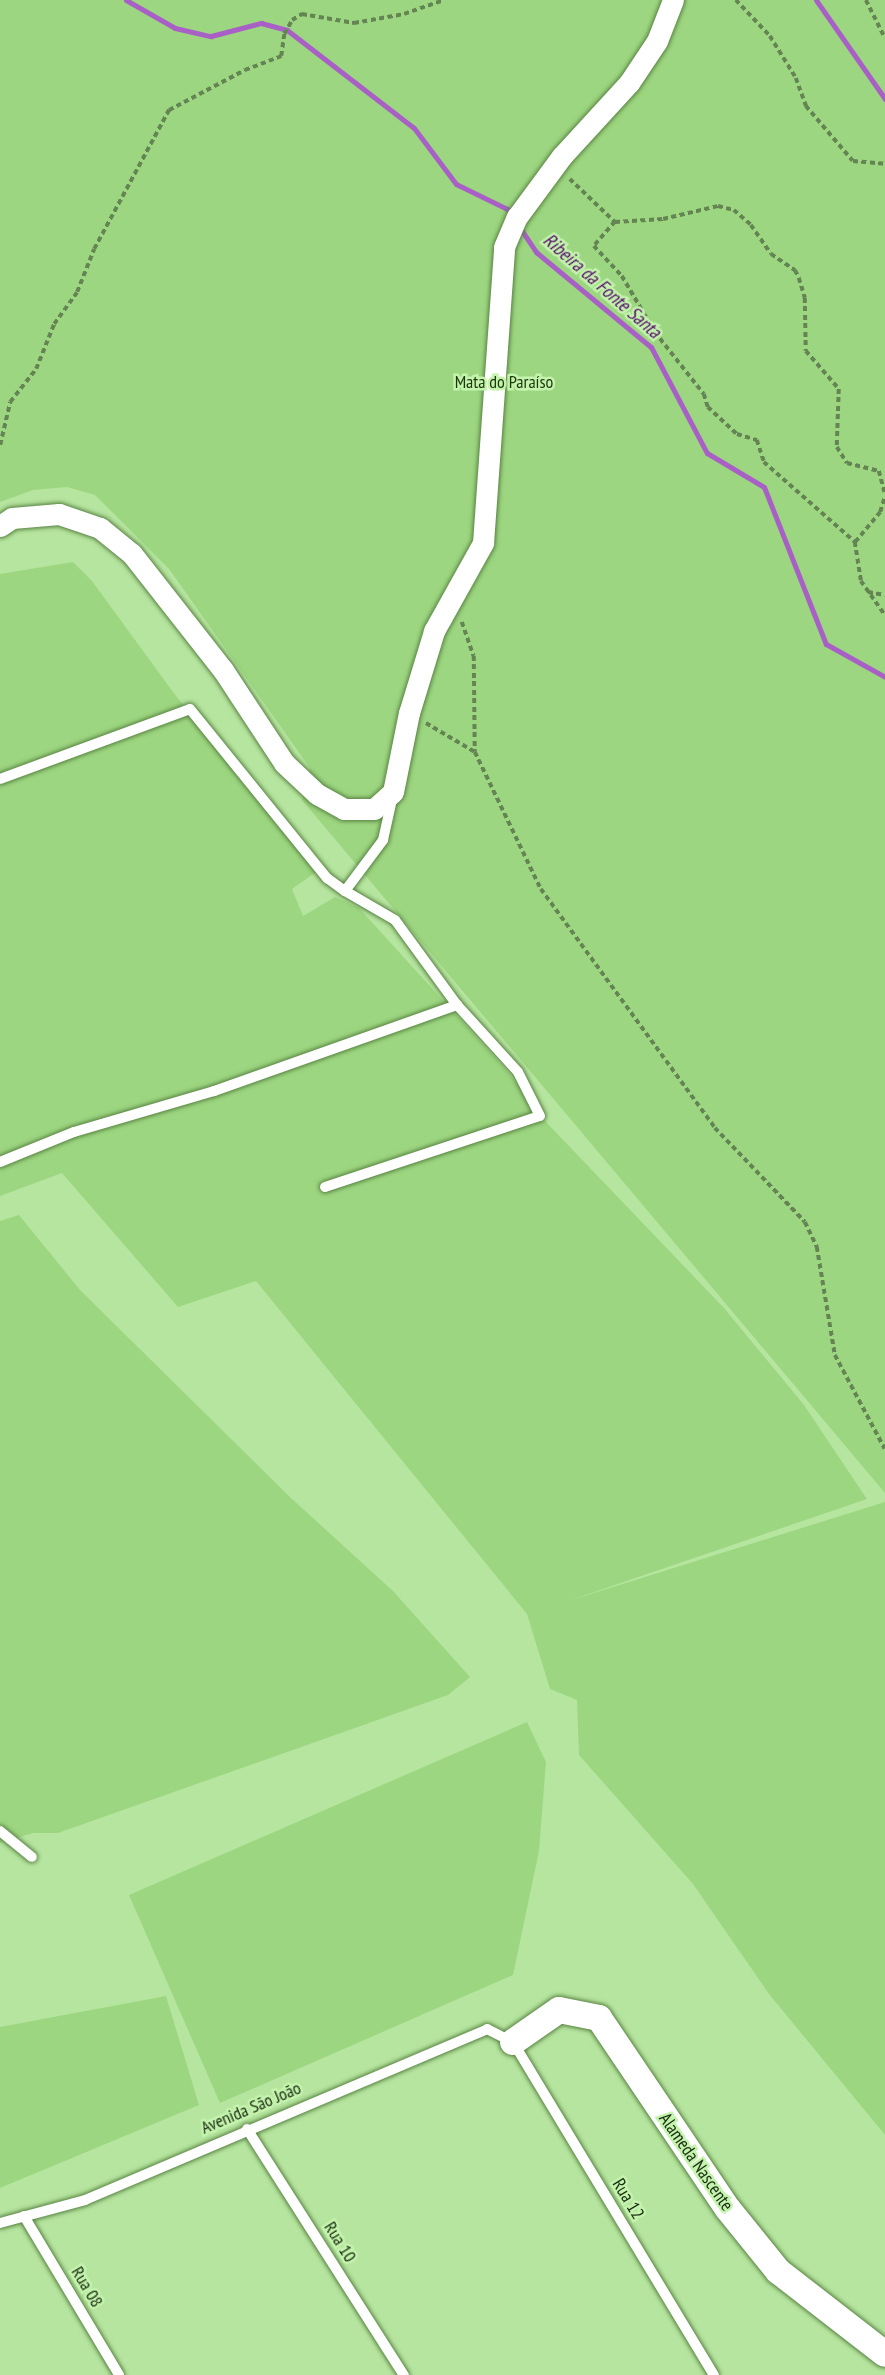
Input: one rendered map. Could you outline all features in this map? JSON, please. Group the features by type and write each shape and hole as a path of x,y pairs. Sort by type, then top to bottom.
{"street":[{"path":"0,526 12,518 59,514 100,528 132,554 223,670 284,763 317,794 344,809 374,808 393,792 409,713 434,631 451,594 483,543 505,247 515,220 556,165 629,83 657,41 673,0"},
{"name":"Alameda Nascente","path":"513,2042 559,2010 598,2018 728,2209 778,2271 885,2354"}],"lane":[{"path":"0,779 190,709 327,878 395,920 457,1004 518,1072 540,1116 325,1187"},
{"path":"345,891 383,840 393,792"},
{"path":"0,1162 74,1132 214,1091 457,1004"},
{"path":"0,1831 33,1857"},
{"name":"Avenida São João","path":"0,2223 85,2200 487,2029 513,2042"},
{"name":"Rua 12","path":"513,2042 714,2375"},
{"name":"Rua 10","path":"247,2129 404,2375"},
{"name":"Rua 08","path":"24,2216 119,2375"}],"path":[{"path":"0,445 10,402 36,369 54,324 78,292 94,249 169,110 245,69 281,56 284,34 292,20 302,14 354,23 404,14 444,0"},
{"path":"736,0 770,36 792,70 806,106 853,161 885,164"},
{"path":"866,0 885,38"},
{"path":"556,165 615,222"},
{"path":"855,542 880,512 885,494 878,471 847,463 837,447 839,389 806,351 804,298 795,270 771,254 734,210 718,206 663,219 615,222 594,246 622,276 655,332 704,394 708,407 737,434 757,440 764,462 855,542 861,581 885,615"},
{"path":"868,592 885,595"},
{"path":"451,594 474,656 475,752 541,889 715,1128 805,1222 817,1247 835,1355 885,1449"},
{"path":"409,713 475,752"}],"green space":[{"name":"Mata do Paraíso","path":"0,0 885,0 885,1493 302,800 310,768 169,569 95,495 67,487 33,490 0,502"},
{"path":"73,562 92,581 173,692 316,872 292,889 303,916 335,897 359,908 506,1070 546,1122 724,1308 804,1405 867,1499 568,1601 885,1502 885,2135 769,1994 693,1884 579,1755 577,1700 550,1689 527,1614 256,1281 178,1307 62,1173 0,1196 0,574"},
{"path":"19,1215 80,1290 291,1498 393,1591 470,1677 448,1695 58,1833 33,1833 0,1843 0,1221"},
{"path":"527,1722 546,1762 539,1851 513,1975 220,2103 129,1895"},
{"path":"166,1996 199,2105 0,2188 0,2027"}],"waterway":[{"name":"Ribeira da Fonte Santa","path":"126,0 175,28 211,36 261,23 287,30 414,128 456,184 507,209 512,217"},
{"path":"816,0 885,99"},
{"name":"Ribeira da Fonte Santa","path":"520,228 536,252 651,347 707,453 764,487 826,644 885,677"}]}
